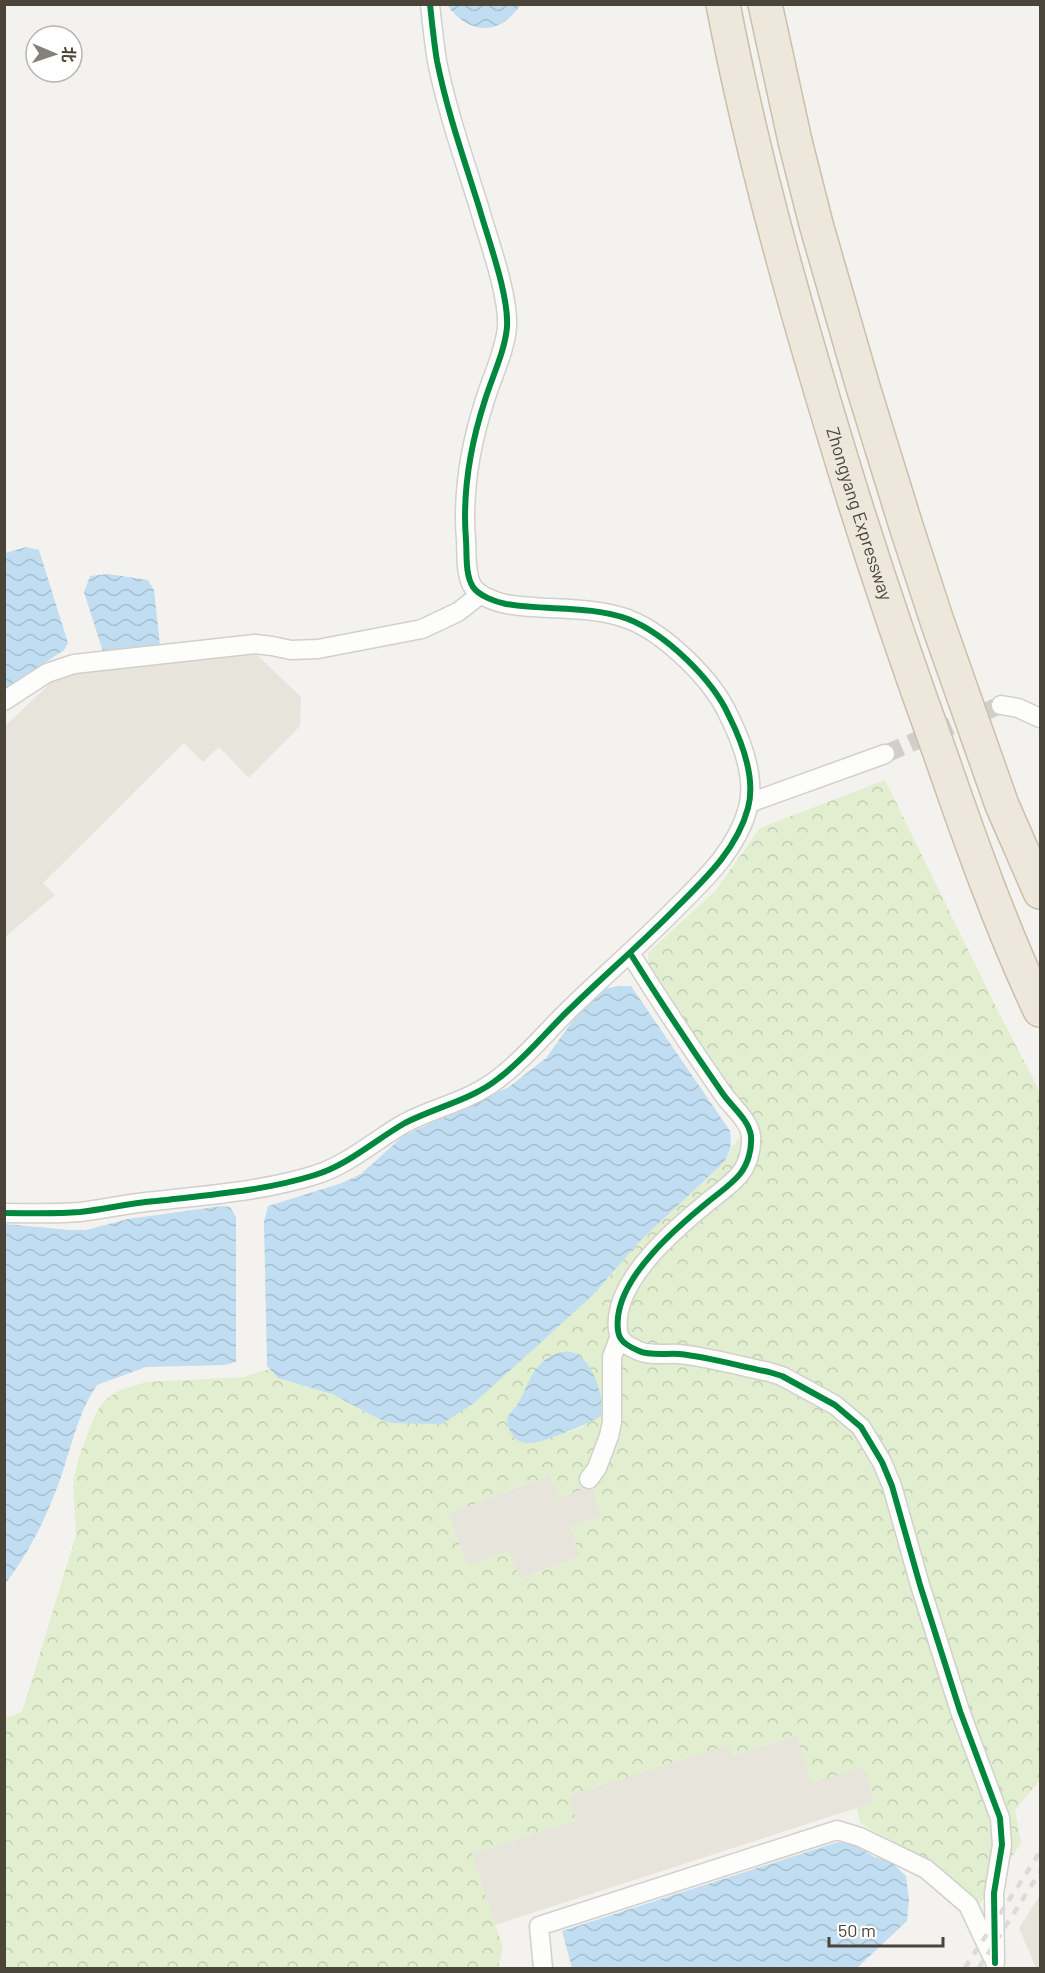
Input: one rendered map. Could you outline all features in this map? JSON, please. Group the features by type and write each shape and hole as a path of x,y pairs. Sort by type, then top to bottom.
{"highway":[{"name":"Zhongyang Expressway","path":"723,4 736,72 773,224 866,539 963,819 1014,953 1041,1010"},
{"path":"765,4 816,224 906,526 1002,805 1041,892"}],"street":[{"path":"4,1213 78,1212 148,1201 213,1195 311,1176 327,1171 410,1121 460,1100 498,1080 720,863 743,820 749,803 749,784 744,753 727,711 709,684 673,648 625,618 551,607 504,604 481,594 472,586 467,562 465,527 468,466 476,428 505,337 507,320 494,257 444,90 436,56 430,4"},
{"path":"4,701 47,673 74,664 255,644 291,650 308,650 422,630 458,612 481,594"},
{"path":"1001,705 1018,708 1041,718"},
{"path":"749,803 885,754"},
{"path":"630,953 751,1135 750,1151 739,1175 689,1217 633,1276 620,1303 617,1325 619,1338 623,1344 642,1353 680,1354 782,1376 835,1405 861,1427 873,1444 892,1486 920,1585 960,1711 1000,1818 1002,1845 994,1893 997,1966"},
{"path":"589,1479 597,1468 612,1422 612,1358 619,1338"},
{"path":"543,1968 539,1926 837,1830 860,1837 926,1869 935,1876 968,1905 997,1966"}],"shaded area":[{"path":"251,649 301,697 300,726 249,778 219,747 203,762 184,743 43,883 55,895 5,937 5,726 59,675"},
{"path":"550,1475 591,1486 602,1515 580,1556 520,1579 467,1566 448,1514"},
{"path":"797,1735 864,1767 875,1802 495,1925 472,1854 576,1820 568,1796 729,1744 733,1755"},
{"path":"1040,1895 1040,1968 1036,1968 1019,1928"}],"green space":[{"path":"885,780 1040,1092 1040,1780 1015,1810 1021,1843 980,1904 923,1858 860,1823 857,1808 875,1802 864,1767 812,1783 796,1735 732,1755 728,1745 569,1796 576,1820 472,1854 503,1948 498,1968 5,1968 5,1718 22,1712 76,1535 73,1483 79,1456 95,1415 105,1400 120,1390 146,1382 243,1377 269,1369 278,1378 332,1394 379,1419 541,1342 593,1295 640,1241 721,1165 730,1154 731,1148 753,1122 649,970 648,953 716,890 760,828","holes":["560,1352 573,1352 584,1426 568,1432 507,1418 521,1401 539,1365","550,1475 559,1498 591,1486 602,1515 570,1527 580,1556 520,1579 509,1550 467,1566 448,1514"]}],"water":[{"path":"447,5 521,5 507,20 496,26 480,28 459,18"},
{"path":"26,547 39,550 68,643 64,650 5,689 5,553"},
{"path":"108,574 148,580 154,590 160,646 103,652 84,592 90,576"},
{"path":"631,986 730,1131 730,1149 721,1165 640,1241 593,1295 474,1403 442,1424 392,1423 379,1419 332,1394 278,1378 267,1366 264,1222 268,1206 342,1183 361,1174 403,1136 509,1087 546,1058 584,1005 605,989"},
{"path":"222,1206 230,1207 236,1217 236,1362 225,1365 146,1367 97,1385 81,1417 45,1517 23,1559 5,1584 5,1224 86,1230 128,1219"},
{"path":"560,1352 571,1352 587,1363 599,1390 601,1416 548,1439 529,1443 521,1442 510,1430 507,1418 518,1404 531,1376 539,1365"},
{"path":"838,1842 855,1845 874,1857 890,1861 906,1876 909,1899 907,1921 857,1968 572,1968 562,1931"}],"tunnel":[{"path":"885,754 1001,705"}],"railway":[{"path":"965,1968 1040,1852"},
{"path":"979,1968 1040,1872"}],"cycle path":[{"path":"4,1213 80,1212 276,1185 327,1171 405,1123 466,1098 488,1086 519,1061 652,932 709,874 728,850 743,823 748,808 750,785 739,737 722,702 687,660 658,635 628,619 583,610 502,603 479,593 470,582 465,522 468,469 480,417 504,345 507,314 497,267 441,80 430,4"},
{"path":"630,953 711,1077 744,1119 750,1130 751,1141 747,1161 737,1178 682,1224 640,1268 622,1300 618,1317 619,1334 623,1342 643,1353 702,1357 782,1376 835,1405 861,1427 882,1462 892,1486 920,1585 960,1711 1000,1818 1002,1845 994,1893 995,1963"}]}
